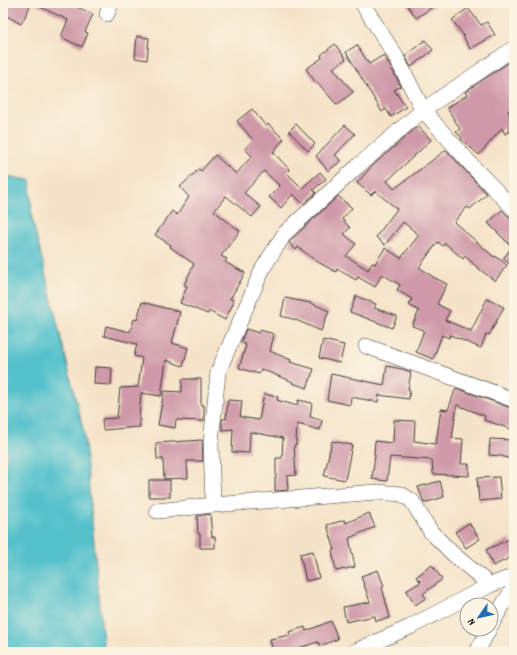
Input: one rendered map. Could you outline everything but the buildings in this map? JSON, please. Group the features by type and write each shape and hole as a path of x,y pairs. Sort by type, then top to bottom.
{"street":[{"path":"362,3 395,55 423,110 476,170 514,209"},
{"path":"213,505 211,443 218,372 263,268 285,233 423,110 514,48"},
{"path":"366,346 514,400"},
{"path":"157,510 377,492 401,494 412,501 431,532 453,554 490,585"},
{"path":"353,652 410,627 490,585 514,576"},
{"path":"499,611 514,588"},
{"path":"477,652 485,637"}],"water":[{"path":"3,176 30,180 32,218 84,433 104,652 3,652 3,480 7,454 3,447"}]}
